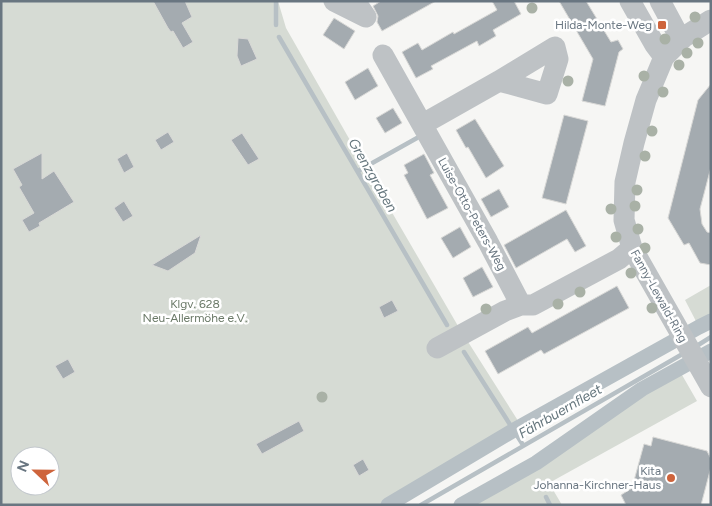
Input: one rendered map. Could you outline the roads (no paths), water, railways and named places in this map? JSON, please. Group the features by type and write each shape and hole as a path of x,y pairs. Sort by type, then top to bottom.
{"street":[{"path":"334,1 366,17 355,1"},
{"path":"630,1 664,57"},
{"path":"660,1 681,40"},
{"name":"Fanny-Lewald-Ring","path":"708,382 632,248 624,220 625,182 641,114 664,57 681,40 711,20"},
{"name":"Luise-Otto-Peters-Weg","path":"383,55 423,124 521,305"},
{"path":"423,124 499,81"},
{"path":"437,348 506,311 521,305 533,305 619,259 632,248"}],"waterway":[{"name":"Grenzgraben","path":"276,1 276,25"},
{"name":"Grenzgraben","path":"279,37 447,325"},
{"path":"358,171 417,138"},
{"path":"388,505 514,430 711,321"},
{"name":"Fährbuernfleet","path":"695,347 711,337"},
{"path":"461,505 536,463 642,389 711,351"},
{"name":"Grenzgraben","path":"464,352 523,445"},
{"name":"Fährbuernfleet","path":"421,505 686,352"},
{"name":"Grenzgraben","path":"546,497 550,505"}],"place":[{"name":"Hilda-Monte-Weg","path":"662,25"},
{"name":"Kita Johanna-Kirchner-Haus","path":"671,478"}],"park label":[{"name":"Klgv. 628 Neu-Allermöhe e.V.","path":"195,311"}]}
